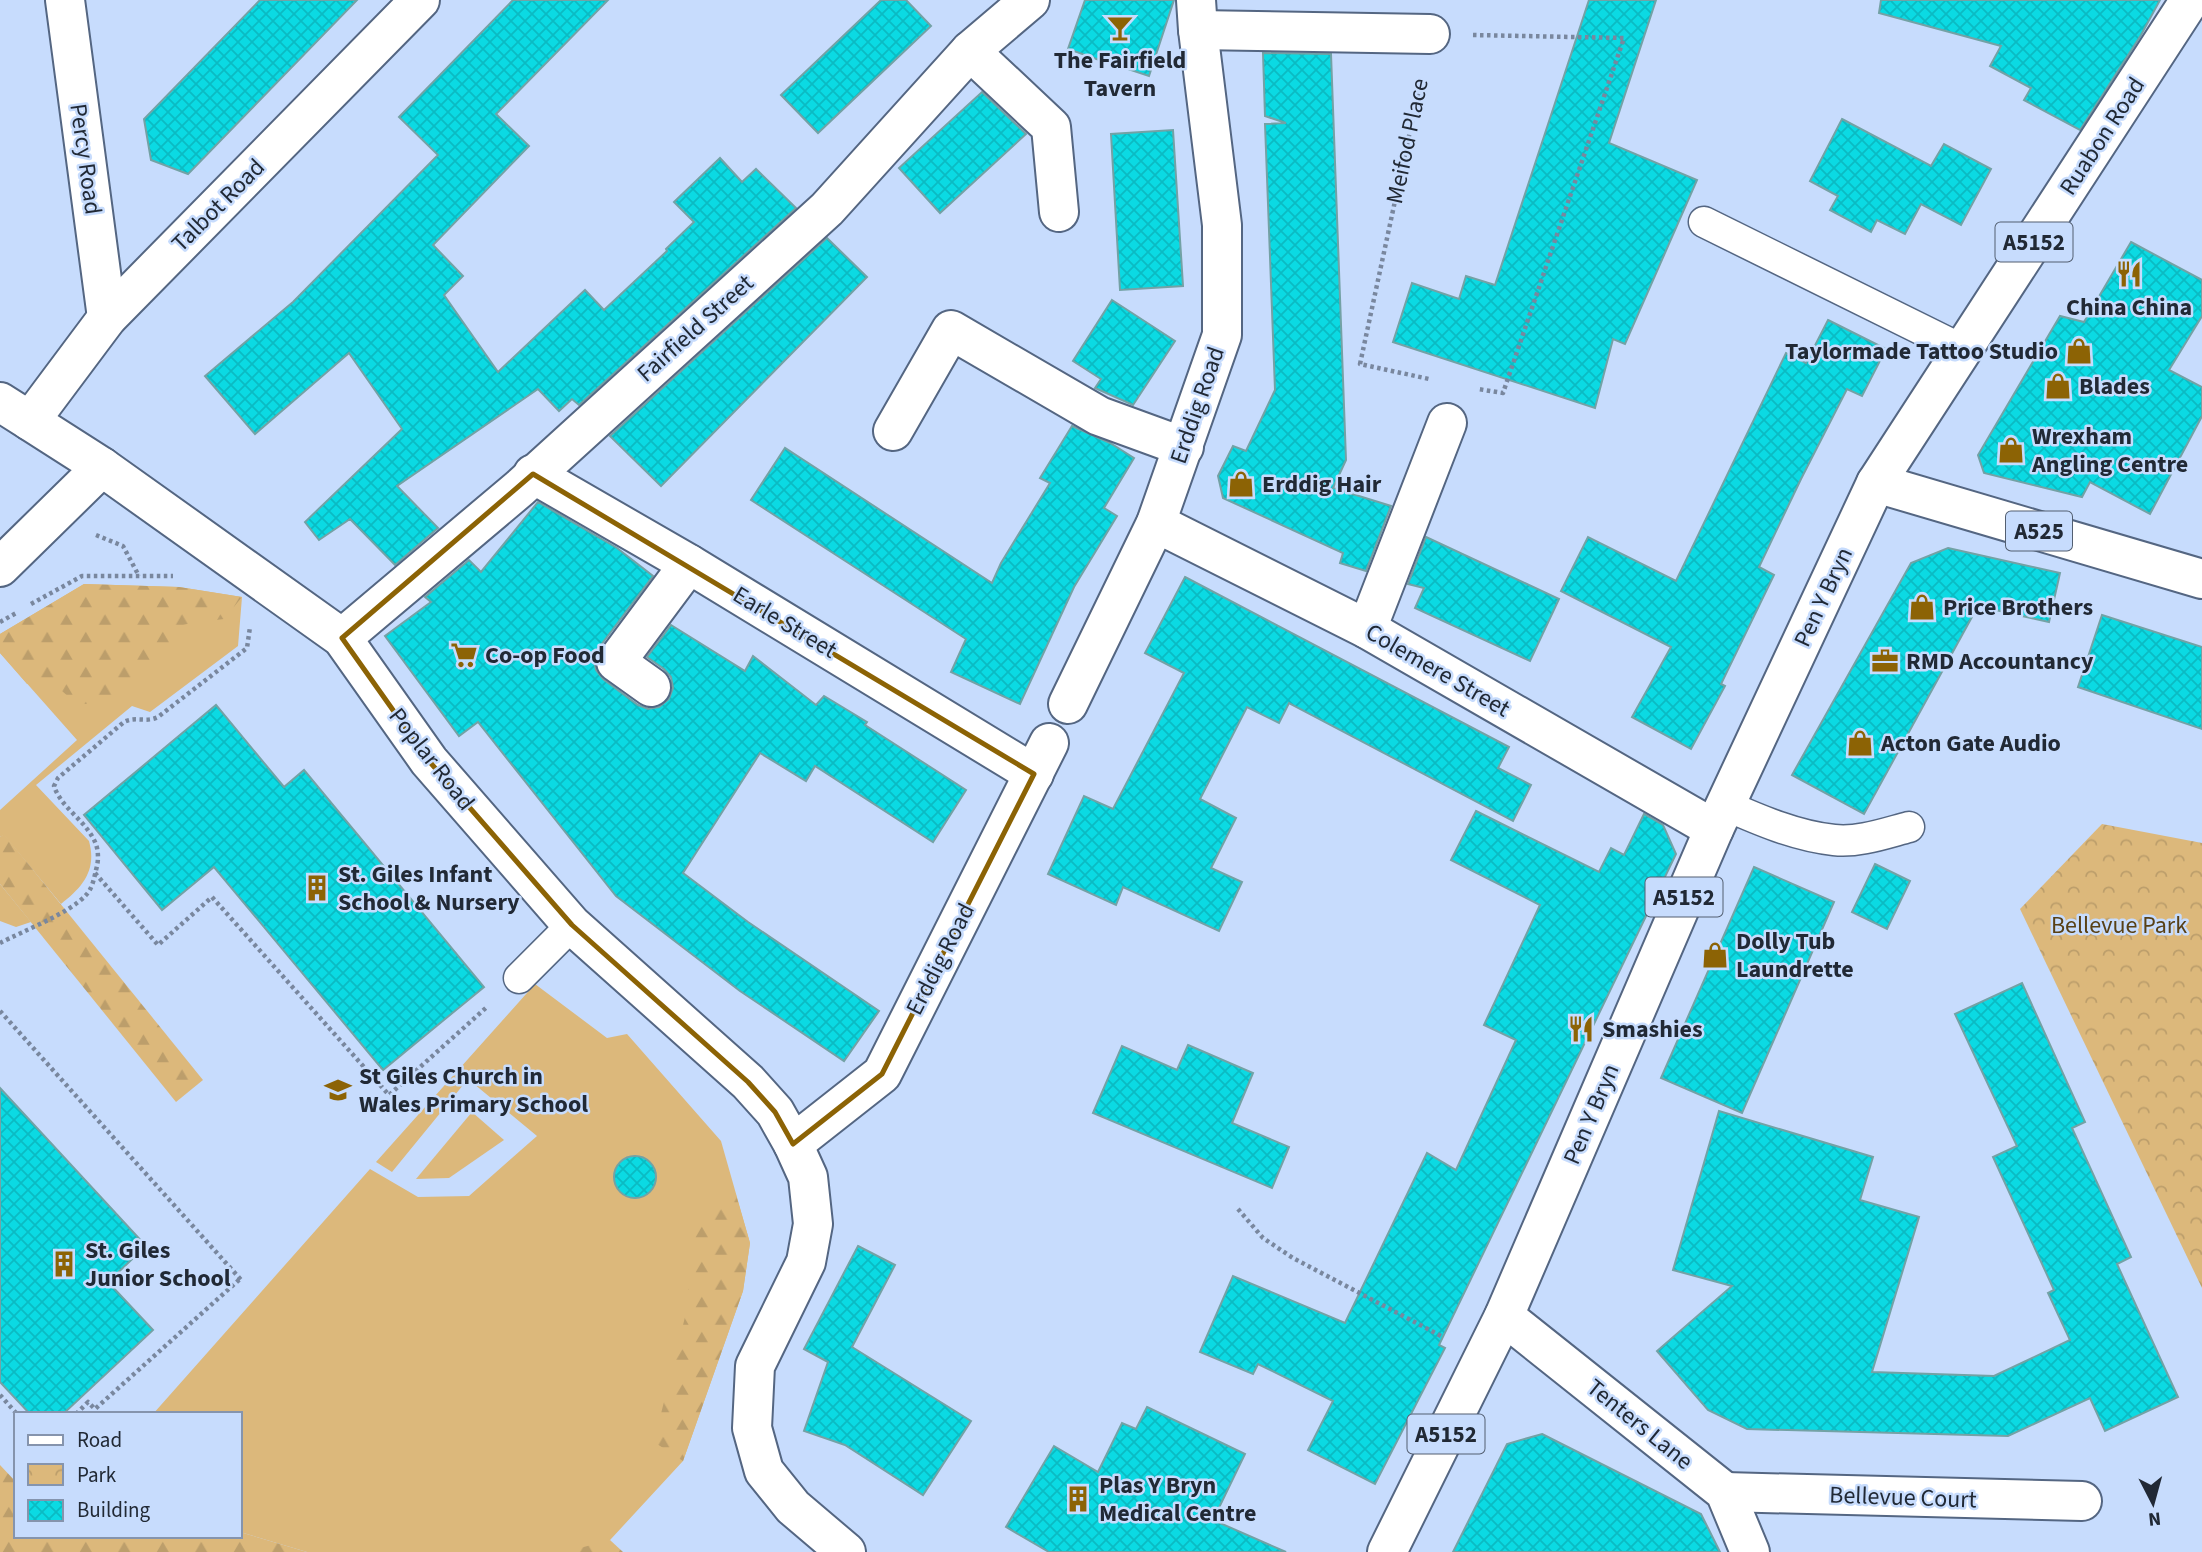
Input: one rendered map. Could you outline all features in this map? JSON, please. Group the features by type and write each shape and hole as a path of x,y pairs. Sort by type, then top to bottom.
{"street":[{"name":"Percy Road","path":"65,0 107,318"},
{"name":"Talbot Road","path":"15,411 420,0"},
{"name":"Fairfield Street","path":"342,638 533,474 827,209 970,51 1030,0"},
{"name":"Ruabon Road","path":"1876,483 2190,0"},
{"path":"1197,15 1430,34"},
{"name":"Erddig Road","path":"1068,705 1156,523 1222,335 1222,225 1197,15"},
{"path":"970,51 1051,127 1059,212"},
{"path":"893,431 951,330 1099,416 1184,447"},
{"name":"Poplar Road","path":"15,411 102,467 342,638 429,761 572,925 748,1082 775,1112 808,1177 813,1224 806,1262 755,1366 751,1428 764,1471 793,1507 846,1552"},
{"path":"1367,629 1447,423"},
{"path":"0,566 102,467"},
{"name":"Earle Street","path":"533,474 1041,758"},
{"name":"A525","path":"1876,483 2202,579"},
{"name":"Pen Y Bryn","path":"1387,1552 1496,1332 1719,817 1876,483"},
{"name":"Colemere Street","path":"1156,523 1367,629 1719,817"},
{"path":"651,687 616,662 690,564"},
{"name":"Erddig Road","path":"793,1144 882,1074 1041,758"},
{"name":"Tenters Lane","path":"1496,1332 1725,1492 1750,1552"},
{"name":"Bellevue Court","path":"1725,1492 2082,1501"}],"lane":[{"path":"1704,222 1963,351"},
{"path":"1719,817 1770,824 1835,840 1861,838 1909,827"},
{"path":"519,978 572,925"}],"path":[{"name":"Meifod Place","path":"1430,34 1360,365 1434,380"},
{"path":"1430,34 1624,38 1503,393 1471,388 1447,423"},
{"path":"0,622 82,576 179,576"},
{"path":"0,943 77,903 88,894 98,861 93,838 57,795 54,786 58,778 124,722 130,719 151,721 158,718 247,648"},
{"path":"95,873 158,945 212,897 389,1094 519,978"},
{"path":"0,1012 242,1280 95,1409 88,1402 78,1412"},
{"path":"1238,1209 1263,1238 1293,1258 1452,1342 1496,1332"},
{"path":"0,1395 15,1412"}],"highlighted area":[{"path":"533,474 1034,774 882,1074 793,1144 775,1112 748,1082 572,925 429,761 342,638"}],"green space":[{"path":"84,584 179,587 242,597 238,646 150,712 132,706 36,785 89,841 91,861 86,877 76,891 61,904 4,835 0,837 0,810 77,740 0,653 0,634"},
{"path":"84,584 179,587 242,597 224,619 163,630 178,645 163,666 128,682 111,700 78,705 54,684 27,684 0,653 0,634"},
{"name":"Bellevue Park","path":"2102,824 2202,843 2202,1288 2020,909"},
{"path":"4,834 203,1080 176,1102 0,884 0,837"},
{"path":"0,884 31,922 16,927 0,921"},
{"path":"535,984 607,1038 627,1034 721,1141 750,1243 743,1291 683,1461 599,1552 307,1552 242,1533 242,1412 155,1412 370,1169 418,1197 469,1196 537,1136 468,1079 392,1172 376,1162"},
{"path":"472,1112 504,1140 449,1178 416,1179"},
{"path":"736,1195 750,1243 743,1291 683,1461 654,1442 685,1317 698,1207"},
{"path":"0,1465 14,1480 14,1538 242,1538 242,1533 307,1552 0,1552"},
{"path":"610,1540 623,1552 565,1552"}],"building":[{"path":"260,0 357,0 188,174 151,160 144,119"},
{"path":"513,0 608,0 496,114 529,146 433,245 463,276 444,295 498,372 585,290 604,310 667,251 694,222 674,202 720,158 742,182 756,169 796,208 579,405 572,399 559,411 538,389 397,486 438,528 395,565 350,519 319,540 305,522 402,429 349,353 255,434 205,376 293,302 438,155 399,117"},
{"path":"881,0 906,0 931,26 818,133 781,95"},
{"name":"The Fairfield Tavern","path":"1085,0 1174,0 1149,76 1068,49"},
{"path":"1589,0 1656,0 1609,143 1697,180 1625,344 1613,339 1595,408 1393,342 1412,283 1459,299 1466,276 1495,285"},
{"path":"1881,0 2160,0 2141,35 2080,130 2024,100 2031,88 1990,66 2001,46 1879,13"},
{"path":"1263,53 1331,54 1346,460 1333,488 1391,506 1366,571 1340,563 1343,553 1223,498 1218,476 1233,446 1246,451 1275,390 1265,124 1286,123 1265,116"},
{"path":"982,92 1026,134 940,213 899,168"},
{"path":"1842,119 1931,166 1944,144 1991,169 1961,225 1921,204 1905,234 1877,220 1871,232 1830,210 1838,196 1810,181"},
{"path":"1173,130 1183,286 1120,290 1111,134"},
{"path":"827,238 867,277 661,486 610,436"},
{"path":"2131,242 2202,280 2202,316 2169,370 2202,387 2202,416 2150,514 2090,482 2082,497 1984,473 1978,455 2060,316 2084,322"},
{"path":"1112,300 1175,341 1133,405 1095,388 1101,379 1073,361"},
{"path":"1828,320 1886,349 1862,396 1847,389 1801,479 1759,567 1774,575 1721,684 1725,686 1691,749 1632,717 1671,647 1561,591 1588,537 1676,581 1786,353 1806,363"},
{"path":"1072,426 1110,443 1134,458 1104,508 1117,516 1074,587 1020,704 951,672 966,639 751,500 785,448 992,583 1001,563 1050,483 1040,478"},
{"path":"538,502 617,548 653,576 598,649 594,660 596,670 603,679 638,705 648,709 659,707 669,699 673,688 671,677 647,657 671,625 745,671 753,656 816,705 824,696 966,790 933,842 815,766 806,781 760,753 683,873 748,922 879,1011 844,1061 740,991 616,896 478,722 459,736 385,636 431,602 425,597 469,560 481,572"},
{"path":"1426,537 1559,599 1530,661 1415,608 1424,588 1408,584"},
{"path":"1948,548 2060,573 2049,622 1978,606 1864,814 1792,775 1911,563"},
{"path":"1185,577 1509,747 1498,768 1531,785 1513,821 1289,703 1279,723 1247,707 1200,799 1236,818 1211,868 1242,882 1219,931 1123,887 1116,905 1048,874 1084,796 1113,809 1184,673 1145,653"},
{"path":"2102,615 2202,647 2202,729 2078,687"},
{"name":"St. Giles Infant School & Nursery","path":"216,705 284,787 304,770 484,987 383,1070 214,867 162,910 84,815"},
{"path":"1476,811 1599,872 1611,848 1624,855 1644,814 1663,825 1676,854 1439,1345 1445,1348 1375,1484 1308,1450 1333,1401 1258,1364 1253,1374 1200,1352 1233,1276 1345,1323 1427,1153 1456,1170 1516,1040 1484,1025 1540,905 1451,860"},
{"path":"1875,864 1910,881 1887,929 1852,912"},
{"path":"1754,867 1834,902 1742,1113 1661,1078"},
{"path":"2022,983 2085,1122 2072,1128 2131,1257 2117,1264 2178,1397 2105,1431 2090,1398 2008,1436 1747,1429 1708,1410 1657,1351 1732,1286 1673,1270 1719,1111 1873,1157 1860,1200 1919,1217 1872,1372 1994,1376 2070,1340 2048,1293 2054,1290 1993,1157 2017,1146 1955,1014"},
{"path":"1188,1045 1253,1073 1232,1123 1289,1147 1272,1188 1093,1113 1122,1046 1177,1070"},
{"name":"St. Giles Junior School","path":"0,1088 146,1246 108,1282 153,1330 65,1412 28,1412 0,1382"},
{"path":"635,1156 650,1162 656,1177 650,1192 635,1198 620,1192 614,1177 620,1162"},
{"path":"858,1246 895,1265 852,1347 971,1421 923,1495 845,1445 804,1431 828,1362 804,1349"},
{"path":"1147,1407 1245,1454 1213,1520 1286,1552 1049,1552 1006,1527 1054,1446 1098,1472 1122,1423 1136,1429"},
{"path":"1542,1434 1701,1514 1720,1552 1453,1552 1507,1444"}],"place":[{"name":"The Fairfield Tavern","path":"1120,28"},
{"name":"China China","path":"2129,274"},
{"name":"Taylormade Tattoo Studio","path":"2079,351"},
{"name":"Blades","path":"2058,386"},
{"name":"Wrexham Angling Centre","path":"2011,450"},
{"name":"Erddig Hair","path":"1241,484"},
{"name":"Price Brothers","path":"1922,607"},
{"name":"Co-op Food","path":"464,655"},
{"name":"RMD Accountancy","path":"1885,661"},
{"name":"Acton Gate Audio","path":"1860,743"},
{"name":"St. Giles Infant School & Nursery","path":"317,888"},
{"name":"Dolly Tub Laundrette","path":"1715,955"},
{"name":"Smashies","path":"1581,1029"},
{"name":"St Giles Church in Wales Primary School","path":"338,1090"},
{"name":"St. Giles Junior School","path":"64,1264"},
{"name":"Plas Y Bryn Medical Centre","path":"1078,1499"}]}
